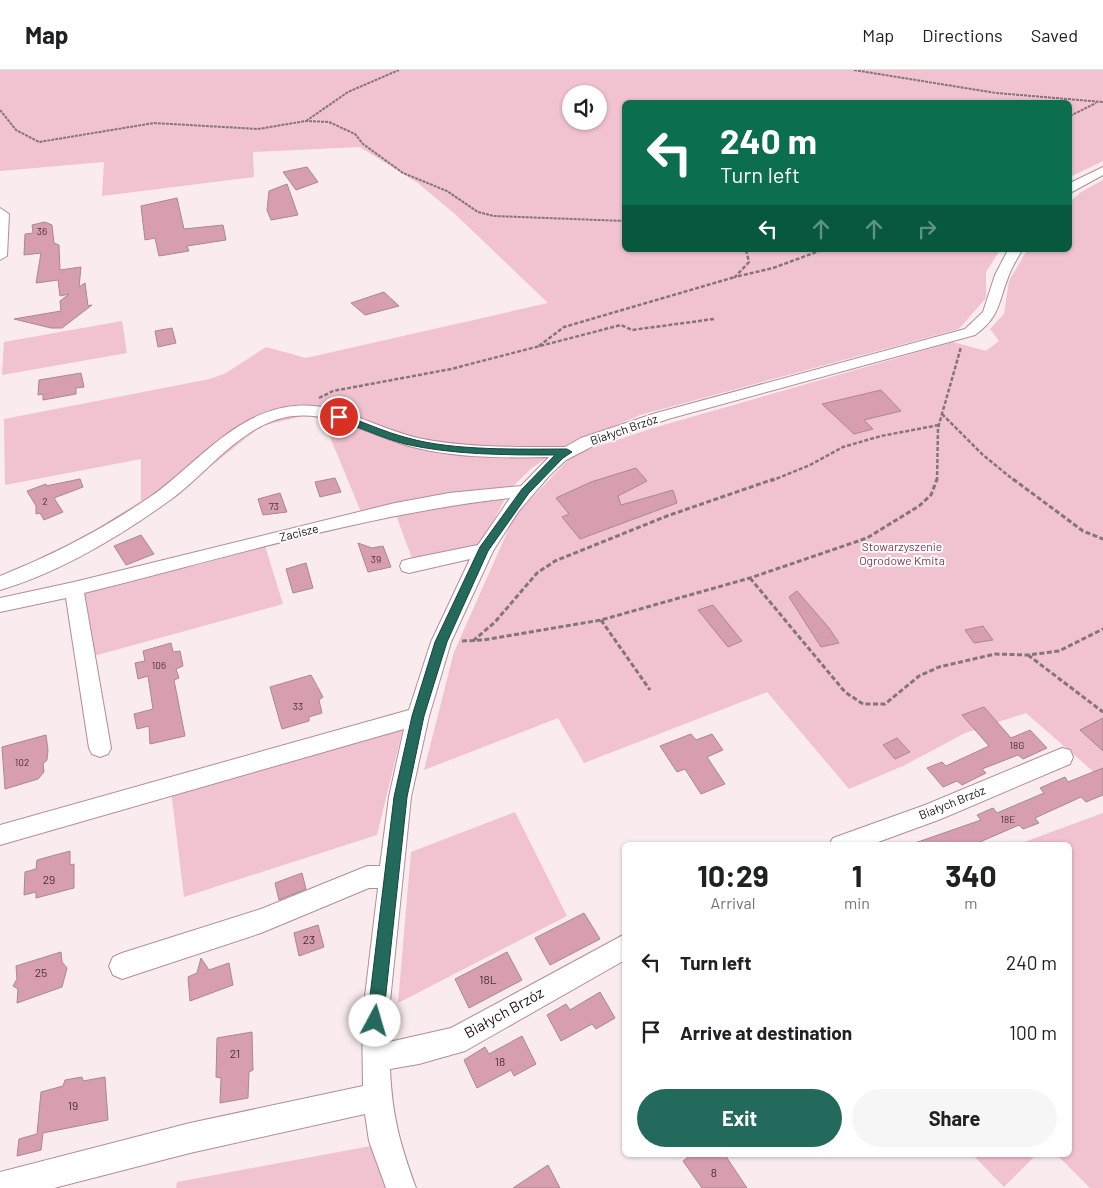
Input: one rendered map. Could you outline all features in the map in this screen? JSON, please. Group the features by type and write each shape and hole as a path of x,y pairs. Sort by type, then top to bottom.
{"street":[{"path":"1072,187 1080,181 1103,171"},
{"path":"0,212 3,214 0,256"},
{"name":"Białych Brzóz","path":"401,1188 384,1141 377,1097 375,1058 375,1021 400,797 418,716 441,642 484,550 526,491 560,456 587,442 662,416 963,339 982,324 995,307 1002,275 1014,252"},
{"path":"0,583 65,555 106,533 159,498 249,425 272,416 310,411 329,414 406,441 435,446 519,452 567,452"},
{"name":"Zacisze","path":"0,605 74,589 395,509 449,499 526,491"},
{"path":"409,566 484,550"},
{"path":"74,589 100,748"},
{"path":"0,835 418,716"},
{"name":"Białych Brzóz","path":"849,842 933,812 1062,757"},
{"path":"122,966 261,921 316,900 367,877 391,877"},
{"name":"Białych Brzóz","path":"375,1058 455,1041 622,948"},
{"path":"0,1187 190,1138 377,1097"}],"path":[{"path":"306,121 348,92 399,70"},
{"path":"854,70 996,94 1103,102"},
{"path":"1072,115 1099,102"},
{"path":"0,110 16,131 27,139 39,142 154,123 258,129 306,121 329,122 340,126 403,173 447,191 478,212 494,216 622,221"},
{"path":"735,277 749,262 746,252"},
{"path":"536,348 564,327 735,277 773,268 817,252"},
{"path":"292,412 333,391 452,369 620,325 632,330 714,319"},
{"path":"459,642 601,620 750,578 867,538 919,506 930,495 936,480 939,425 963,339"},
{"path":"942,414 983,455 1046,505 1083,531 1103,539"},
{"path":"473,641 495,622 537,573 555,561 667,516 763,484 810,465 843,447 881,436 939,425"},
{"path":"750,578 845,692 863,704 885,704 919,676 939,667 995,654 1028,655 1059,651 1103,629"},
{"path":"601,620 650,690"},
{"path":"1028,655 1103,712"}],"green space":[{"path":"0,70 1103,70 1103,161 1072,176 1072,100 622,100 622,252 999,252 986,272 986,298 959,329 640,415 558,450 532,468 509,490 361,512 323,420 308,415 261,426 160,507 58,553 141,501 141,459 5,485 4,419 210,379 226,373 266,347 306,358 548,303 456,215 418,183 360,147 253,152 254,177 102,196 104,162 0,171"},
{"name":"Stowarzyszenie Ogrodowe Kmita","path":"1103,180 1103,780 1026,713 965,733 905,765 849,789 767,692 584,763 558,718 424,770 454,652 514,517 569,459 581,452 653,428 953,342 986,351 999,341 990,329 1004,314 1009,281 1026,252 1072,252 1072,200 1081,192"},
{"path":"122,321 127,353 2,375 4,342"},
{"path":"489,497 505,499 478,549 413,561 396,515"},
{"path":"265,546 283,604 90,657 81,591 193,561 194,566"},
{"path":"404,724 377,835 184,897 171,790"},
{"path":"515,812 567,916 398,1003 411,852"},
{"path":"1103,813 1103,1188 1090,1188 1059,1157 1072,1157 1072,842 1024,842"},
{"path":"376,1145 390,1188 176,1188 177,1182"},
{"path":"975,1157 1034,1157 1004,1187"}],"building":[{"path":"307,167 318,182 296,190 283,172"},
{"path":"287,184 298,215 271,220 267,210 269,191"},
{"path":"177,198 184,229 223,225 226,240 187,246 189,251 159,256 155,238 145,240 141,206"},
{"path":"45,222 52,225 54,243 59,245 60,270 81,267 79,287 85,283 88,306 92,305 62,328 51,328 14,319 61,311 60,301 69,294 60,296 58,280 36,283 41,253 24,255 25,234 33,233 32,225"},
{"path":"384,292 399,306 365,315 351,303"},
{"path":"172,328 176,343 158,347 155,331"},
{"path":"81,373 84,387 76,388 76,394 43,400 43,394 38,395 39,380"},
{"path":"881,390 901,411 864,420 873,429 854,434 822,404"},
{"path":"636,468 647,481 618,496 621,505 673,490 677,503 580,539 562,517 569,514 556,498 591,482"},
{"path":"335,478 341,492 320,497 315,482"},
{"path":"80,479 83,487 54,498 63,512 44,520 40,513 36,514 36,506 27,491 46,484 46,486"},
{"path":"280,493 287,512 263,515 258,499"},
{"path":"141,535 154,554 126,565 114,546"},
{"path":"358,543 372,548 383,546 391,567 368,572"},
{"path":"306,563 313,588 293,593 286,569"},
{"path":"797,591 829,628 839,643 821,647 789,597"},
{"path":"713,605 742,641 728,647 698,610"},
{"path":"983,626 993,640 974,643 965,630"},
{"path":"171,643 173,652 180,651 183,666 176,669 179,678 174,680 185,736 150,744 149,726 137,729 134,714 153,709 148,676 138,679 135,663 145,661 143,651"},
{"path":"311,675 323,697 319,700 322,713 309,717 309,721 282,729 270,687"},
{"path":"984,707 1011,738 1030,730 1047,748 1023,759 1018,755 982,769 986,773 962,785 957,781 943,787 927,768 942,762 946,766 989,746 962,715"},
{"path":"1103,718 1103,751 1080,730"},
{"path":"691,734 696,740 712,734 723,750 707,757 725,784 701,794 685,769 677,772 660,746"},
{"path":"46,735 48,750 47,760 43,764 44,772 38,779 5,789 2,747"},
{"path":"897,738 910,752 895,759 883,745"},
{"path":"1103,768 1103,795 1086,802 1081,797 1035,818 1039,823 1023,829 1019,825 980,842 918,842 981,820 977,815 993,808 997,813 1044,793 1040,788 1065,777 1068,782"},
{"path":"70,851 70,865 74,864 74,888 36,898 36,892 24,895 25,872 36,869 37,860"},
{"path":"302,873 306,889 279,900 275,883"},
{"path":"584,913 600,939 550,965 535,938"},
{"path":"318,925 324,947 299,956 294,933"},
{"path":"61,952 62,962 67,968 62,987 17,1003 18,989 13,986 17,979 16,966"},
{"path":"507,952 522,980 469,1008 455,979"},
{"path":"201,958 209,970 229,963 233,985 190,1001 188,977 197,973"},
{"path":"600,992 615,1018 596,1029 592,1024 561,1041 547,1015 566,1004 570,1010"},
{"path":"252,1032 253,1070 249,1072 248,1098 220,1103 221,1078 216,1077 217,1038"},
{"path":"522,1036 536,1064 514,1076 511,1070 477,1088 464,1060 485,1047 489,1054"},
{"path":"82,1077 83,1081 105,1077 108,1120 43,1133 41,1150 17,1156 19,1139 37,1134 41,1092 63,1086 65,1080"},
{"path":"688,1157 726,1157 747,1188 702,1188 683,1161"},
{"path":"548,1165 560,1188 513,1188"}],"route":[{"path":"339,417 406,441 435,446 519,452 567,452 543,472 526,491 512,508 484,550 441,642 418,716 400,797 375,1021"}]}
